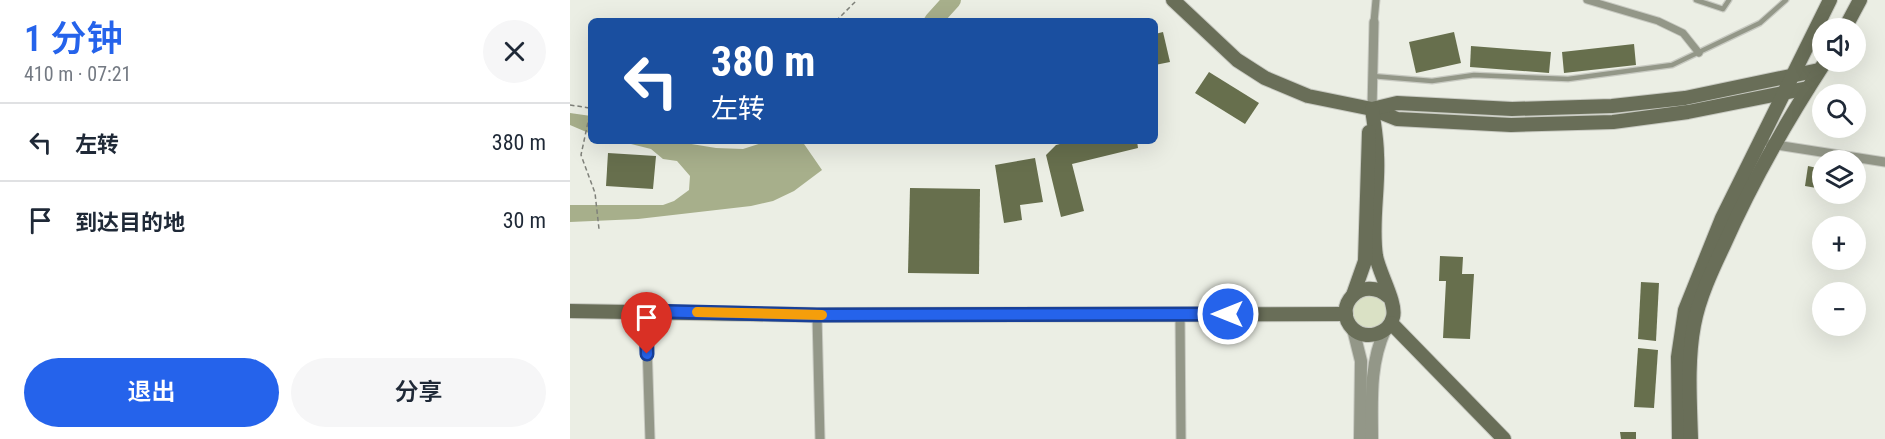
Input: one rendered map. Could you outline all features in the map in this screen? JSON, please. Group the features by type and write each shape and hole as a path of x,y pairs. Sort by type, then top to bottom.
{"main road":[{"path":"1173,0 1237,60 1265,78 1324,101 1372,109 1397,119 1571,124 1688,112 1808,88"},
{"path":"1691,439 1690,357 1696,314 1765,143 1782,93 1830,0"},
{"path":"1850,18 1860,0"},
{"path":"1372,109 1397,104 1512,109 1612,106 1685,98 1791,76 1812,69"},
{"path":"1679,439 1678,357 1685,310 1715,234 1765,143 1818,72"},
{"path":"1372,109 1377,154 1376,252 1394,315 1388,327 1368,335 1353,329 1346,314 1347,304 1353,295 1365,261 1367,154 1372,109"},
{"path":"1353,295 1362,289 1373,288 1389,297"},
{"path":"570,311 817,315 1346,314"},
{"path":"1388,327 1504,439"}],"street":[{"path":"1372,109 1376,0"},
{"path":"1587,0 1658,21 1683,33 1699,53"},
{"path":"1765,143 1885,162"},
{"path":"646,311 650,439"},
{"path":"1180,314 1180,439"},
{"path":"817,315 820,439"},
{"path":"1372,439 1373,366 1377,349 1388,327"},
{"path":"1353,329 1361,361 1360,439"}],"lane":[{"path":"1696,0 1723,9 1729,0"},
{"path":"1372,76 1432,81 1474,75 1568,79 1656,69 1699,53 1760,23 1786,0"}],"path":[{"path":"839,18 857,0"},
{"path":"570,105 588,108"},
{"path":"588,121 581,155 596,193 599,229"}],"shaded area":[{"path":"570,113 588,116 588,133 570,125"},
{"path":"631,144 691,144 743,149 759,144 804,144 822,170 794,191 773,201 751,206 638,219 570,222 570,205 663,205 674,201 689,190 690,176 677,161 663,159 651,149"},
{"path":"1369,295 1381,300 1386,312 1381,324 1369,329 1357,324 1352,312 1357,300"}],"building":[{"path":"1163,32 1170,62 1158,64 1158,33"},
{"path":"1454,32 1461,63 1416,73 1409,42"},
{"path":"1634,44 1636,65 1564,73 1562,52"},
{"path":"1471,46 1551,52 1549,73 1470,67"},
{"path":"1209,72 1259,103 1245,124 1195,93"},
{"path":"1137,144 1138,148 1072,164 1084,211 1061,217 1046,155 1056,145"},
{"path":"608,153 656,156 653,189 606,186"},
{"path":"1035,158 1043,202 1020,205 1022,220 1004,223 995,165"},
{"path":"1808,166 1812,167 1812,187 1805,186"},
{"path":"910,188 980,189 979,274 908,273"},
{"path":"1440,256 1463,257 1462,274 1474,274 1470,339 1443,338 1446,281 1439,281"},
{"path":"1641,282 1659,283 1656,341 1638,339"},
{"path":"1638,348 1658,350 1654,408 1634,407"},
{"path":"1620,432 1636,432 1636,439 1621,439"}],"waterway":[{"path":"936,18 952,0"}],"slow traffic":[{"path":"697,312 822,315"}],"route":[{"path":"647,354 646,311 817,315 1228,314"}]}
